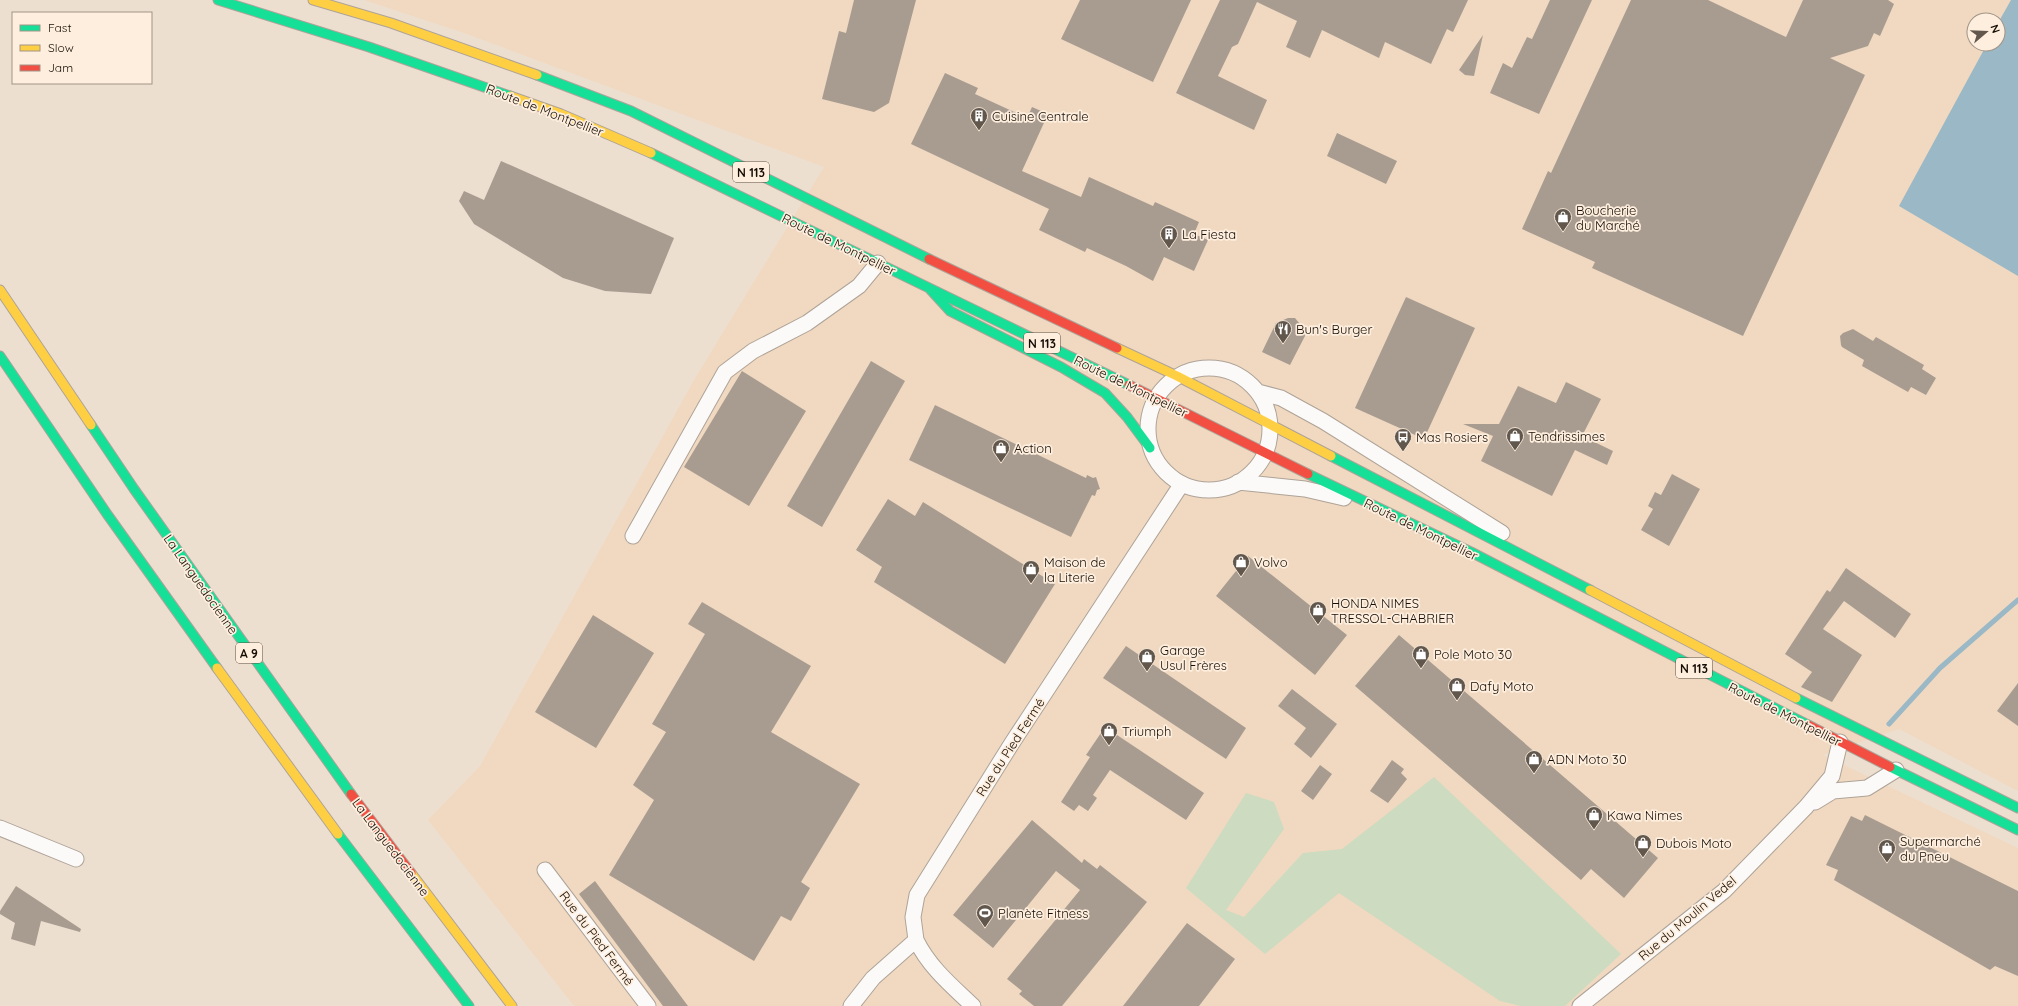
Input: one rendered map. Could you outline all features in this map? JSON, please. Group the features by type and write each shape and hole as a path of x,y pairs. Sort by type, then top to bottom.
{"main road":[{"name":"Route de Montpellier","path":"218,0 369,47 561,114 676,164 1156,398 1371,505 1472,552 1840,742 2018,830"},
{"name":"Route de Montpellier","path":"313,0 391,23 558,82 631,111 949,269 1177,376 1576,582 1765,683 2018,808"},
{"path":"929,288 950,311 1061,367 1105,393 1127,417 1150,448"},
{"name":"La Languedocienne","path":"0,290 134,489 334,772 512,1006"},
{"name":"A 9","path":"0,356 107,514 312,800 469,1006"}],"street":[{"path":"633,536 725,372 753,351 807,323 859,286 878,263"},
{"path":"1204,367 1223,369 1236,374 1248,382 1258,392 1266,406 1270,440 1266,453 1249,476 1229,488 1205,491 1181,485 1162,469 1150,448 1147,423 1156,398 1164,386 1177,376 1190,370 1204,367"},
{"path":"1258,392 1281,398 1323,421 1542,557 1576,582"},
{"path":"1238,482 1305,489 1371,505"},
{"name":"Rue du Pied Fermé","path":"916,940 913,917 917,895 1012,743 1181,485"},
{"name":"Rue du Moulin Vedel","path":"1580,1006 1724,891 1806,807 1832,776 1840,742"},
{"name":"Rue du Moulin Vedel","path":"1806,807 1833,791 1867,788 1896,770"},
{"path":"0,828 76,859"},
{"name":"Rue du Pied Fermé","path":"546,870 648,1006"},
{"path":"851,1006 873,978 916,940 927,959 940,975 973,1006"}],"shaded area":[{"path":"364,0 2018,0 2018,791 1899,729 1823,755 2018,848 2018,1006 574,1006 428,820 480,766 694,380 824,167 464,33"}],"green space":[{"path":"1434,777 1621,954 1565,1006 1521,1006 1500,1001 1339,893 1265,954 1186,888 1246,793 1274,802 1284,829 1226,910 1244,917 1303,853 1342,849"}],"water":[{"path":"2011,0 2018,0 2018,276 1899,206 1983,52 2006,52 2006,12 2004,12"}],"building":[{"path":"854,0 916,0 889,103 874,112 822,99 839,31 846,33"},
{"path":"1080,0 1191,0 1153,82 1061,39"},
{"path":"1220,0 1468,0 1453,32 1447,29 1431,64 1385,42 1379,58 1322,30 1310,58 1286,47 1297,21 1257,2 1238,44 1232,47 1218,76 1267,100 1254,130 1176,93"},
{"path":"1550,0 1592,0 1539,114 1490,93 1503,63 1512,68 1527,37 1532,39"},
{"path":"1631,0 1708,0 1786,37 1803,0 1888,0 1894,4 1880,36 1874,33 1868,46 1830,58 1865,75 1743,336 1592,268 1595,262 1522,229 1548,171 1551,173"},
{"path":"1483,35 1474,76 1465,75 1459,70"},
{"path":"945,73 978,88 975,94 1027,118 1032,107 1048,114 1022,171 1081,197 1089,177 1153,206 1155,202 1199,222 1194,234 1208,240 1194,271 1164,257 1153,281 1126,266 1087,248 1085,252 1039,230 1049,209 911,144"},
{"path":"1337,133 1397,161 1386,184 1327,156"},
{"path":"501,161 674,238 651,294 605,291 563,278 474,224 459,201 464,191 484,200"},
{"path":"1406,297 1475,328 1424,439 1355,408"},
{"name":"Bun's Burger","path":"1288,318 1295,318 1304,329 1305,336 1290,365 1262,352 1276,323"},
{"path":"1853,329 1873,341 1876,337 1924,365 1922,369 1936,378 1926,395 1911,387 1908,392 1862,366 1864,360 1841,345 1840,336 1843,333"},
{"path":"871,361 905,381 822,527 787,506"},
{"path":"742,371 806,411 749,506 684,467"},
{"path":"1566,382 1601,399 1582,436 1613,451 1607,465 1575,450 1552,496 1481,461 1493,436 1463,424 1499,424 1518,386 1556,403"},
{"path":"935,405 1086,478 1087,475 1093,478 1096,477 1100,489 1097,490 1095,496 1092,495 1071,537 909,460"},
{"path":"1672,474 1700,489 1669,546 1641,530 1653,509 1648,506 1655,492 1661,495"},
{"path":"888,499 915,516 923,502 1055,584 1005,664 874,582 882,567 856,550"},
{"path":"1248,556 1347,635 1315,675 1216,596"},
{"path":"1846,568 1911,614 1895,638 1844,601 1823,629 1862,655 1832,702 1801,687 1812,672 1785,654 1827,590 1830,592"},
{"path":"702,602 811,666 771,732 860,784 801,882 810,888 791,921 781,916 754,961 609,875 654,800 633,785 666,732 652,724 705,634 688,624"},
{"path":"593,615 654,653 596,748 535,712"},
{"path":"1399,635 1658,858 1624,898 1591,869 1581,880 1355,686"},
{"path":"1126,646 1246,728 1226,759 1103,678"},
{"path":"2018,683 2018,726 1997,711"},
{"path":"1292,689 1337,724 1311,758 1294,744 1306,728 1278,706"},
{"path":"1105,727 1204,793 1186,820 1110,770 1093,795 1097,798 1088,811 1079,805 1074,811 1061,802 1090,757 1086,755"},
{"path":"1392,760 1404,769 1401,773 1407,779 1388,803 1370,791"},
{"path":"1320,765 1332,774 1313,800 1301,791"},
{"path":"1865,815 2018,891 2018,976 1995,966 1990,970 1834,880 1838,870 1826,865 1851,816 1862,821"},
{"path":"1032,820 1082,863 1084,859 1097,869 1100,865 1147,902 1062,1006 1034,1006 1019,994 1022,991 1007,979 1080,890 1056,871 993,948 953,915"},
{"path":"595,881 688,1006 663,1006 579,894"},
{"path":"16,886 81,929 80,932 41,921 35,946 11,939 15,923 0,914 0,911"},
{"path":"1187,923 1235,959 1199,1006 1123,1006"}],"waterway":[{"path":"1889,724 1940,668 2018,600"}],"traffic: fast":[{"path":"218,0 369,47 510,96"},
{"path":"537,75 631,111 929,259"},
{"path":"651,153 1129,385"},
{"path":"929,288 950,311 1061,367 1105,393 1127,417 1150,448"},
{"path":"0,356 107,514 217,668"},
{"path":"91,425 134,489 351,794"},
{"path":"1331,456 1590,590"},
{"path":"1308,474 1471,552 1808,725"},
{"path":"1796,698 2018,808"},
{"path":"1890,767 2018,830"},
{"path":"338,834 469,1006"}],"traffic: slow":[{"path":"313,0 391,23 537,75"},
{"path":"510,96 561,114 651,153"},
{"path":"0,290 91,425"},
{"path":"1117,348 1177,376 1331,456"},
{"path":"1590,590 1796,698"},
{"path":"217,668 338,834"},
{"path":"411,873 512,1006"}],"traffic: jam":[{"path":"929,259 1117,348"},
{"path":"1129,385 1308,474"},
{"path":"1808,725 1890,767"},
{"path":"351,794 411,873"}],"place":[{"name":"Cuisine Centrale","path":"979,131"},
{"name":"Boucherie du Marché","path":"1563,232"},
{"name":"La Fiesta","path":"1169,249"},
{"name":"Bun's Burger","path":"1283,344"},
{"name":"Tendrissimes","path":"1515,451"},
{"name":"Mas Rosiers","path":"1403,452"},
{"name":"Action","path":"1001,463"},
{"name":"Volvo","path":"1241,577"},
{"name":"Maison de la Literie","path":"1031,584"},
{"name":"HONDA NIMES TRESSOL-CHABRIER","path":"1318,625"},
{"name":"Pole Moto 30","path":"1421,669"},
{"name":"Garage Usul Frères","path":"1147,672"},
{"name":"Dafy Moto","path":"1457,701"},
{"name":"Triumph","path":"1109,746"},
{"name":"ADN Moto 30","path":"1534,774"},
{"name":"Kawa Nimes","path":"1594,830"},
{"name":"Dubois Moto","path":"1643,858"},
{"name":"Supermarché du Pneu","path":"1887,863"},
{"name":"Planète Fitness","path":"985,928"}]}
